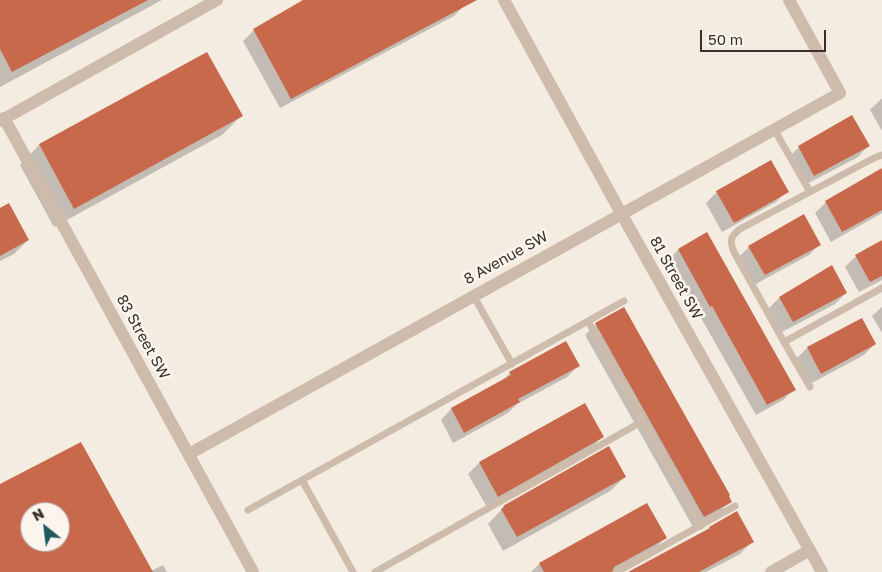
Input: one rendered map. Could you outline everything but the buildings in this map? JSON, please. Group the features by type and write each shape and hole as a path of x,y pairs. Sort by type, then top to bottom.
{"street":[{"path":"1,117 218,0"},
{"name":"81 Street SW","path":"504,0 822,572"},
{"name":"8 Avenue SW","path":"189,454 840,93 789,0"},
{"name":"83 Street SW","path":"1,117 253,572"},
{"path":"771,572 810,550"}],"lane":[{"path":"774,129 810,192"},
{"path":"810,386 734,252 731,240 734,233 740,229 882,155"},
{"path":"784,342 882,288"},
{"path":"473,295 512,364"},
{"path":"248,510 624,302"},
{"path":"588,321 701,526"},
{"path":"375,572 643,421"},
{"path":"302,480 353,572"},
{"path":"617,572 735,506"}]}
